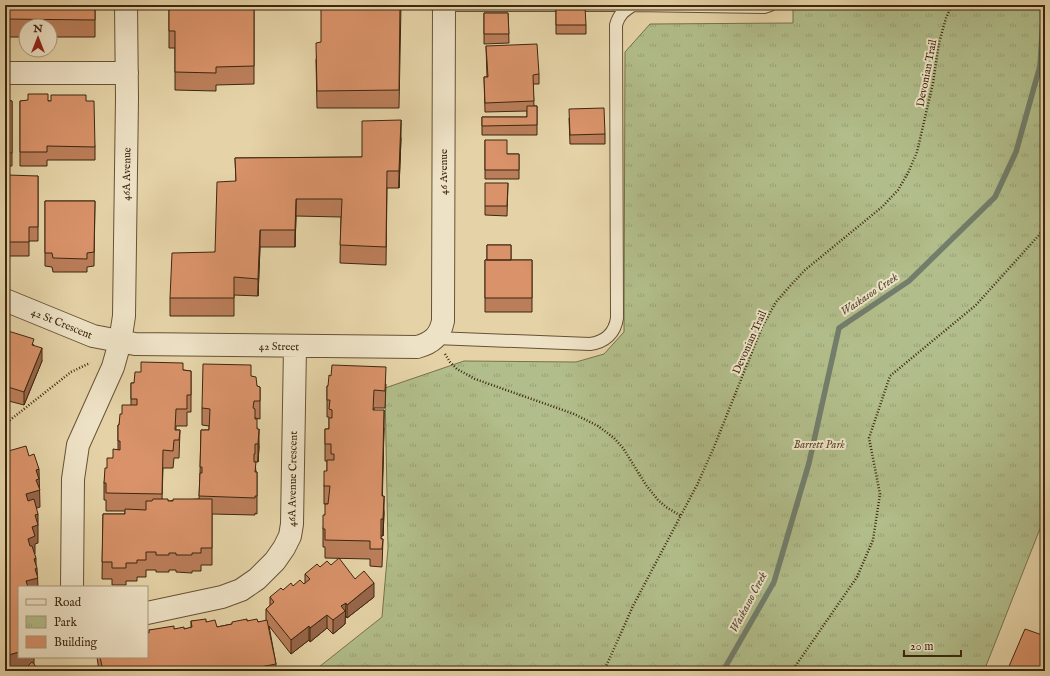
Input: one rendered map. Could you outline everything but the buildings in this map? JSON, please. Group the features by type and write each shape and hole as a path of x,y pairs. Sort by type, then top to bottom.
{"street":[{"name":"46A Avenue","path":"120,342 124,316 127,73 126,5"},
{"name":"46 Avenue","path":"435,338 441,328 443,312 444,5"},
{"path":"5,73 127,73"},
{"name":"42 St Crescent","path":"5,300 93,336 120,342"},
{"name":"42 Street","path":"120,342 144,345 417,347 429,343 435,338"},
{"path":"72,586 74,462 78,445 113,367 120,342"},
{"name":"46A Avenue Crescent","path":"148,613 222,597 241,590 257,579 275,561 284,548 290,536 292,524 295,346"}],"lane":[{"path":"444,5 764,7 770,5"},
{"path":"435,338 590,344 603,341 608,337 614,328 617,318 616,25 622,12 633,5"}],"path":[{"name":"Devonian Trail","path":"604,671 633,606 681,516 714,447 762,327 776,302 805,270 882,207 898,190 908,173 917,152 933,83 941,36 946,18 952,5"},
{"path":"792,671 857,577 874,540 880,494 869,438 890,376 976,305 1040,234 1045,224"},
{"path":"435,338 450,362 466,374 476,379 574,414 607,432 623,448 646,485 658,500 681,516"},
{"path":"5,424 71,372 90,363"}],"green space":[{"name":"Barrett Park","path":"793,5 1045,5 1045,516 984,671 314,671 382,617 388,548 385,388 464,361 576,362 604,354 624,332 625,52 650,24 793,23"}],"waterway":[{"name":"Waskasoo Creek","path":"723,671 774,582 809,463 839,328 909,281 995,197 1016,152 1040,66 1044,5"}]}
